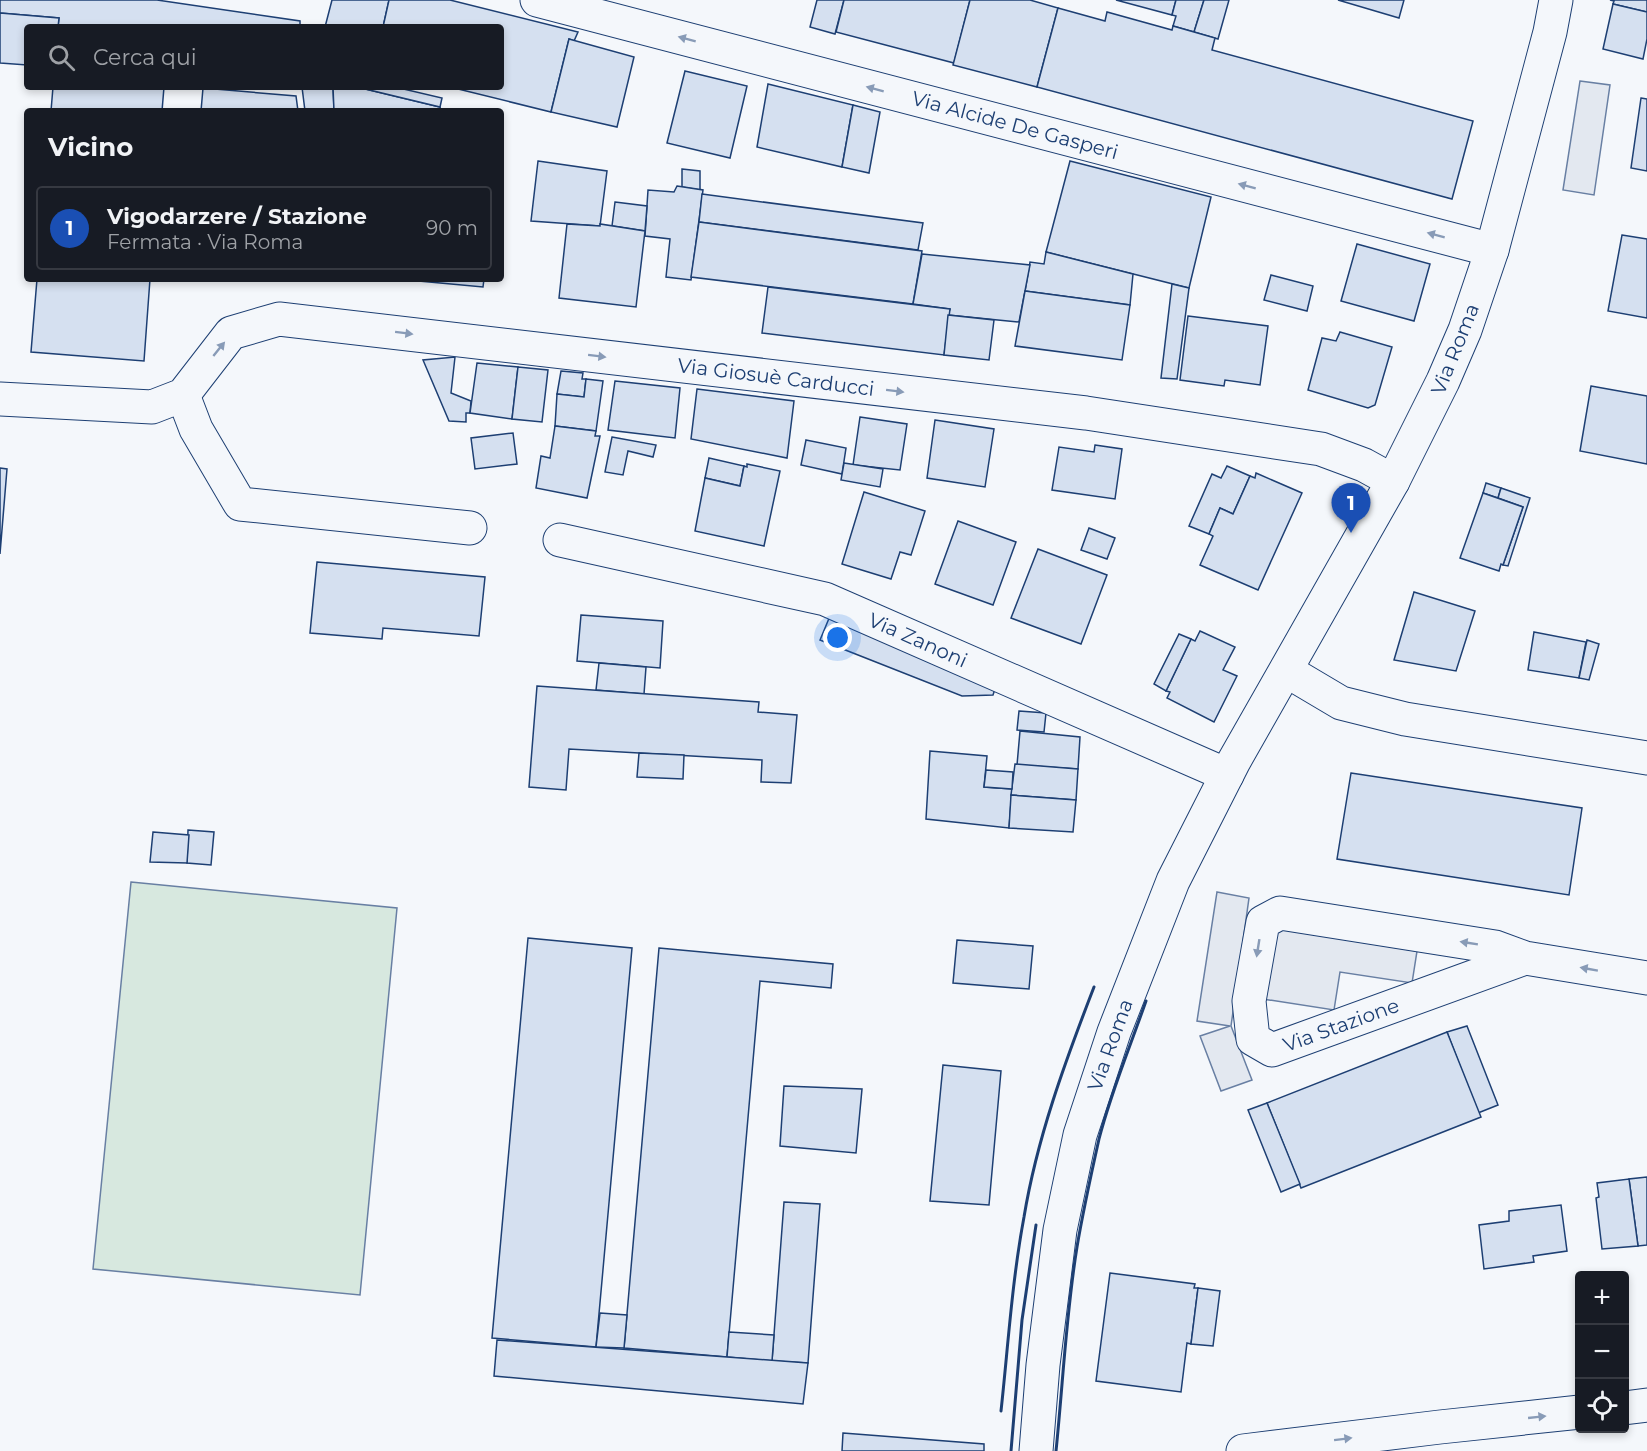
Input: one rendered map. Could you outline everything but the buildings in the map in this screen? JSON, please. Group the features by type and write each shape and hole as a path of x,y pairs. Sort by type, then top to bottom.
{"street":[{"name":"Via Alcide De Gasperi","path":"537,0 1492,250"},
{"name":"Via Roma","path":"1036,1451 1043,1365 1064,1210 1080,1135 1114,1032 1173,881 1227,775 1393,481 1443,381 1465,330 1492,250 1550,32 1556,0"},
{"name":"Via Giosuè Carducci","path":"183,395 231,333 279,319 1086,413 1321,450 1364,465 1393,481"},
{"path":"0,399 152,407 183,395 196,429 240,504 470,528"},
{"name":"Via Zanoni","path":"560,540 825,599 1227,775"},
{"path":"1287,671 1341,703 1394,716 1647,758"},
{"name":"Via Stazione","path":"1525,958 1272,1050 1253,1039 1250,1001 1263,922 1280,913 1495,947 1525,958 1647,978"},
{"path":"1629,1407 1647,1405"},
{"path":"1243,1451 1575,1413"}],"shaded area":[{"path":"1580,81 1610,85 1594,195 1563,190"},
{"path":"131,882 397,908 360,1295 93,1269"},
{"path":"1217,892 1249,898 1231,1026 1252,1080 1221,1091 1200,1036 1230,1026 1197,1021"},
{"path":"1274,928 1417,951 1412,983 1340,972 1334,1010 1263,999"}],"wall":[{"path":"1001,1411 1016,1265 1036,1158 1053,1100 1094,987"},
{"path":"1056,1451 1070,1298 1084,1206 1104,1121 1146,1001"},
{"path":"1011,1451 1022,1320 1036,1225"}],"place":[{"name":"Vigodarzere / Stazione","path":"1351,533"}]}
